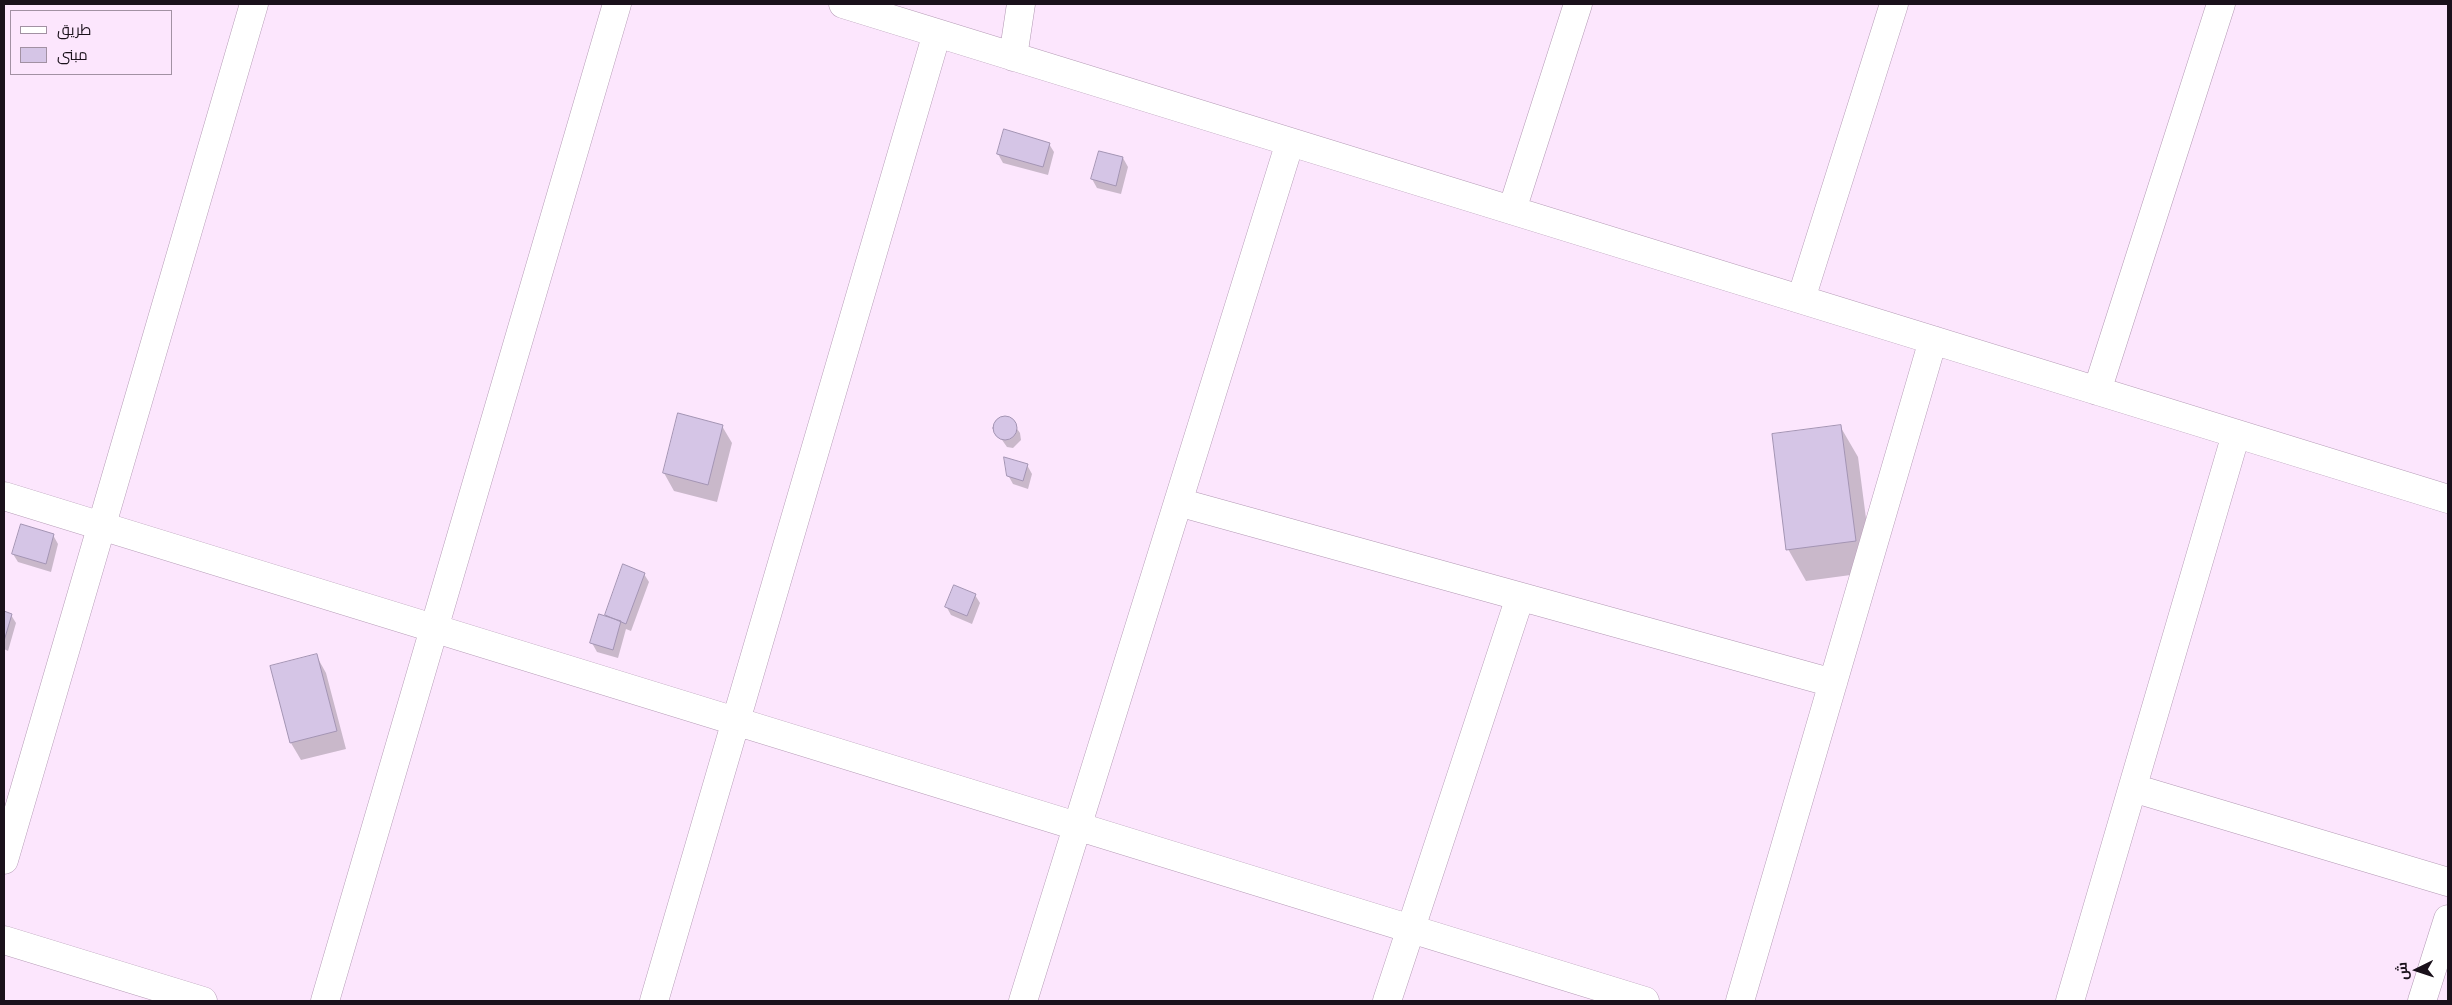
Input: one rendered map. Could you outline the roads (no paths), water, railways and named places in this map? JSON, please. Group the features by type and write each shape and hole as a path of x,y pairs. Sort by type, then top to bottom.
{"street":[{"path":"4,860 254,4"},
{"path":"325,1001 617,4"},
{"path":"843,4 2448,499"},
{"path":"1013,56 1021,4"},
{"path":"1512,210 1578,4"},
{"path":"1801,299 1894,4"},
{"path":"2098,391 2221,4"},
{"path":"654,1001 937,33"},
{"path":"1023,1001 1290,142"},
{"path":"1740,1001 1933,340"},
{"path":"2070,1001 2236,434"},
{"path":"4,496 1645,1001"},
{"path":"1178,502 1833,683"},
{"path":"1387,1001 1520,597"},
{"path":"2133,788 2448,882"},
{"path":"2422,1001 2448,919"},
{"path":"4,940 203,1001"}]}
